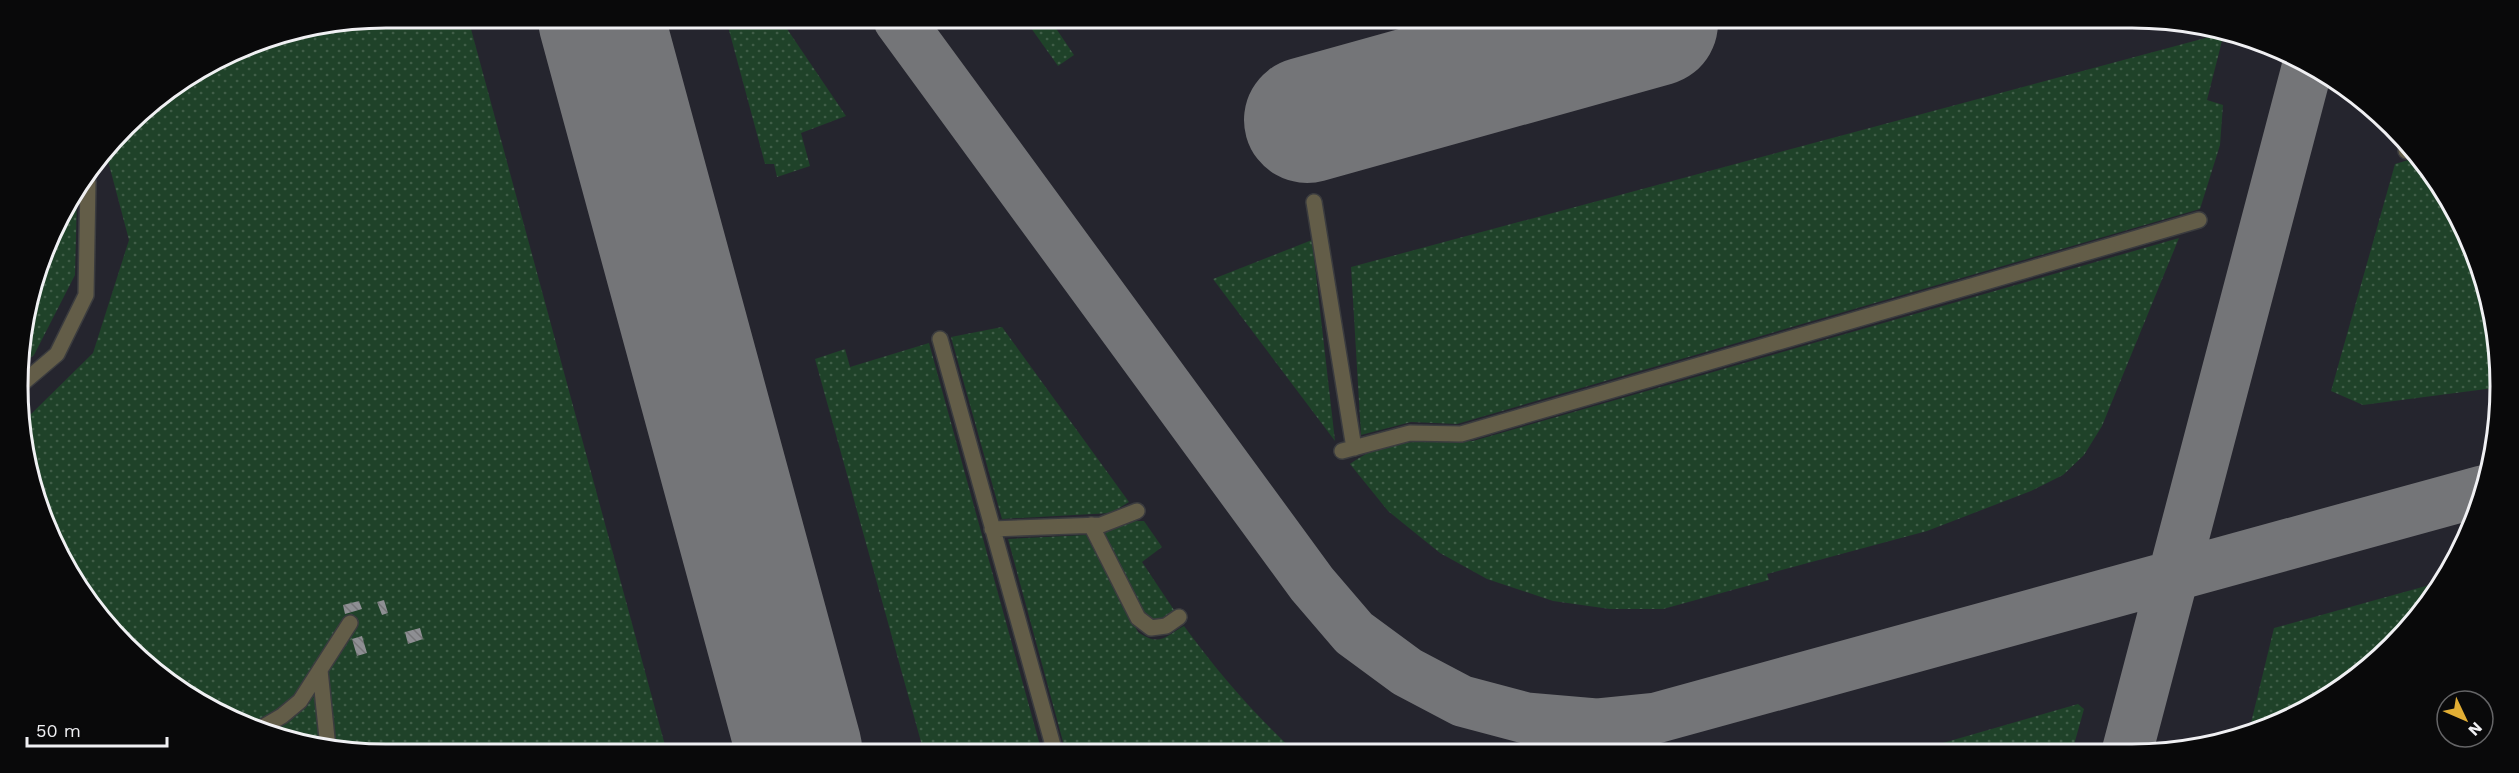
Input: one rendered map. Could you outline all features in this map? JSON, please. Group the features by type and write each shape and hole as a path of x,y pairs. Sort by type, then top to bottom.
{"lane":[{"path":"28,378 57,354 86,295 88,190"},
{"path":"1314,202 1348,450 1410,433 1461,434 2199,220"},
{"path":"940,339 1053,744"},
{"path":"992,529 1101,525 1137,511"},
{"path":"1091,525 1138,618 1151,628 1166,626 1179,617"},
{"path":"267,724 300,701 350,623"},
{"path":"320,670 327,739"}],"shaded area":[{"path":"363,29 2156,29 2202,35 2248,47 2312,76 2350,102 2386,133 2402,150 2430,188 2454,228 2463,249 2472,271 2484,317 2490,363 2490,410 2484,456 2472,502 2443,566 2402,623 2369,656 2311,697 2270,717 2248,726 2202,738 2156,744 363,744 317,738 271,726 207,697 150,656 117,623 102,604 76,566 47,502 35,456 29,410 29,363 35,317 47,271 65,228 76,207 102,169 133,133 169,102 207,76 228,65 271,47 317,35"}],"green space":[{"path":"363,29 471,29 665,744 363,744 317,738 271,726 228,708 207,697 150,656 117,623 102,604 76,566 65,545 47,502 35,456 30,415 93,353 129,240 108,161 150,117 207,76 271,47 317,35"},
{"path":"729,29 787,29 846,116 801,133 810,166 777,177 774,164 765,164"},
{"path":"1032,29 1056,29 1074,55 1058,66"},
{"path":"2209,37 2222,40 2207,100 2223,105 2220,145 2200,209 1457,424 1411,422 1361,435 1351,267"},
{"path":"2410,160 2443,208 2463,249 2472,271 2484,317 2490,363 2490,389 2363,405 2331,391 2395,164"},
{"path":"77,206 75,275 34,355 30,359 35,317 47,271"},
{"path":"2179,238 2102,426 2084,455 2063,475 2031,491 1927,531 1767,574 1769,580 1663,609 1610,609 1553,601 1487,579 1440,553 1388,511 1350,464 1378,449 1409,442 1473,441"},
{"path":"1312,240 1335,441 1213,279"},
{"path":"1002,327 1129,502 1111,513 1002,519 951,337"},
{"path":"929,343 1040,744 922,744 815,359 845,349 850,367"},
{"path":"1135,521 1144,521 1162,547 1142,562 1174,610 1157,620 1146,619 1102,539 1104,532"},
{"path":"1086,535 1138,632 1157,640 1184,626 1236,691 1287,744 1064,744 1008,539"},
{"path":"2430,585 2402,623 2369,656 2350,671 2291,708 2250,725 2274,628"},
{"path":"2078,704 2084,709 2074,744 1939,744"}],"building":[{"path":"384,600 388,613 382,615 377,602"},
{"path":"359,601 362,609 345,614 343,605"},
{"path":"420,628 423,639 408,644 405,632"},
{"path":"362,636 367,653 357,656 352,639"}],"taxiway":[{"path":"906,29 1312,584 1354,633 1407,672 1462,701 1526,718 1596,724 1656,718 2474,493"},
{"path":"2129,744 2306,73"}],"runway":[{"path":"604,29 798,744"},
{"path":"1307,120 1633,29"}]}
